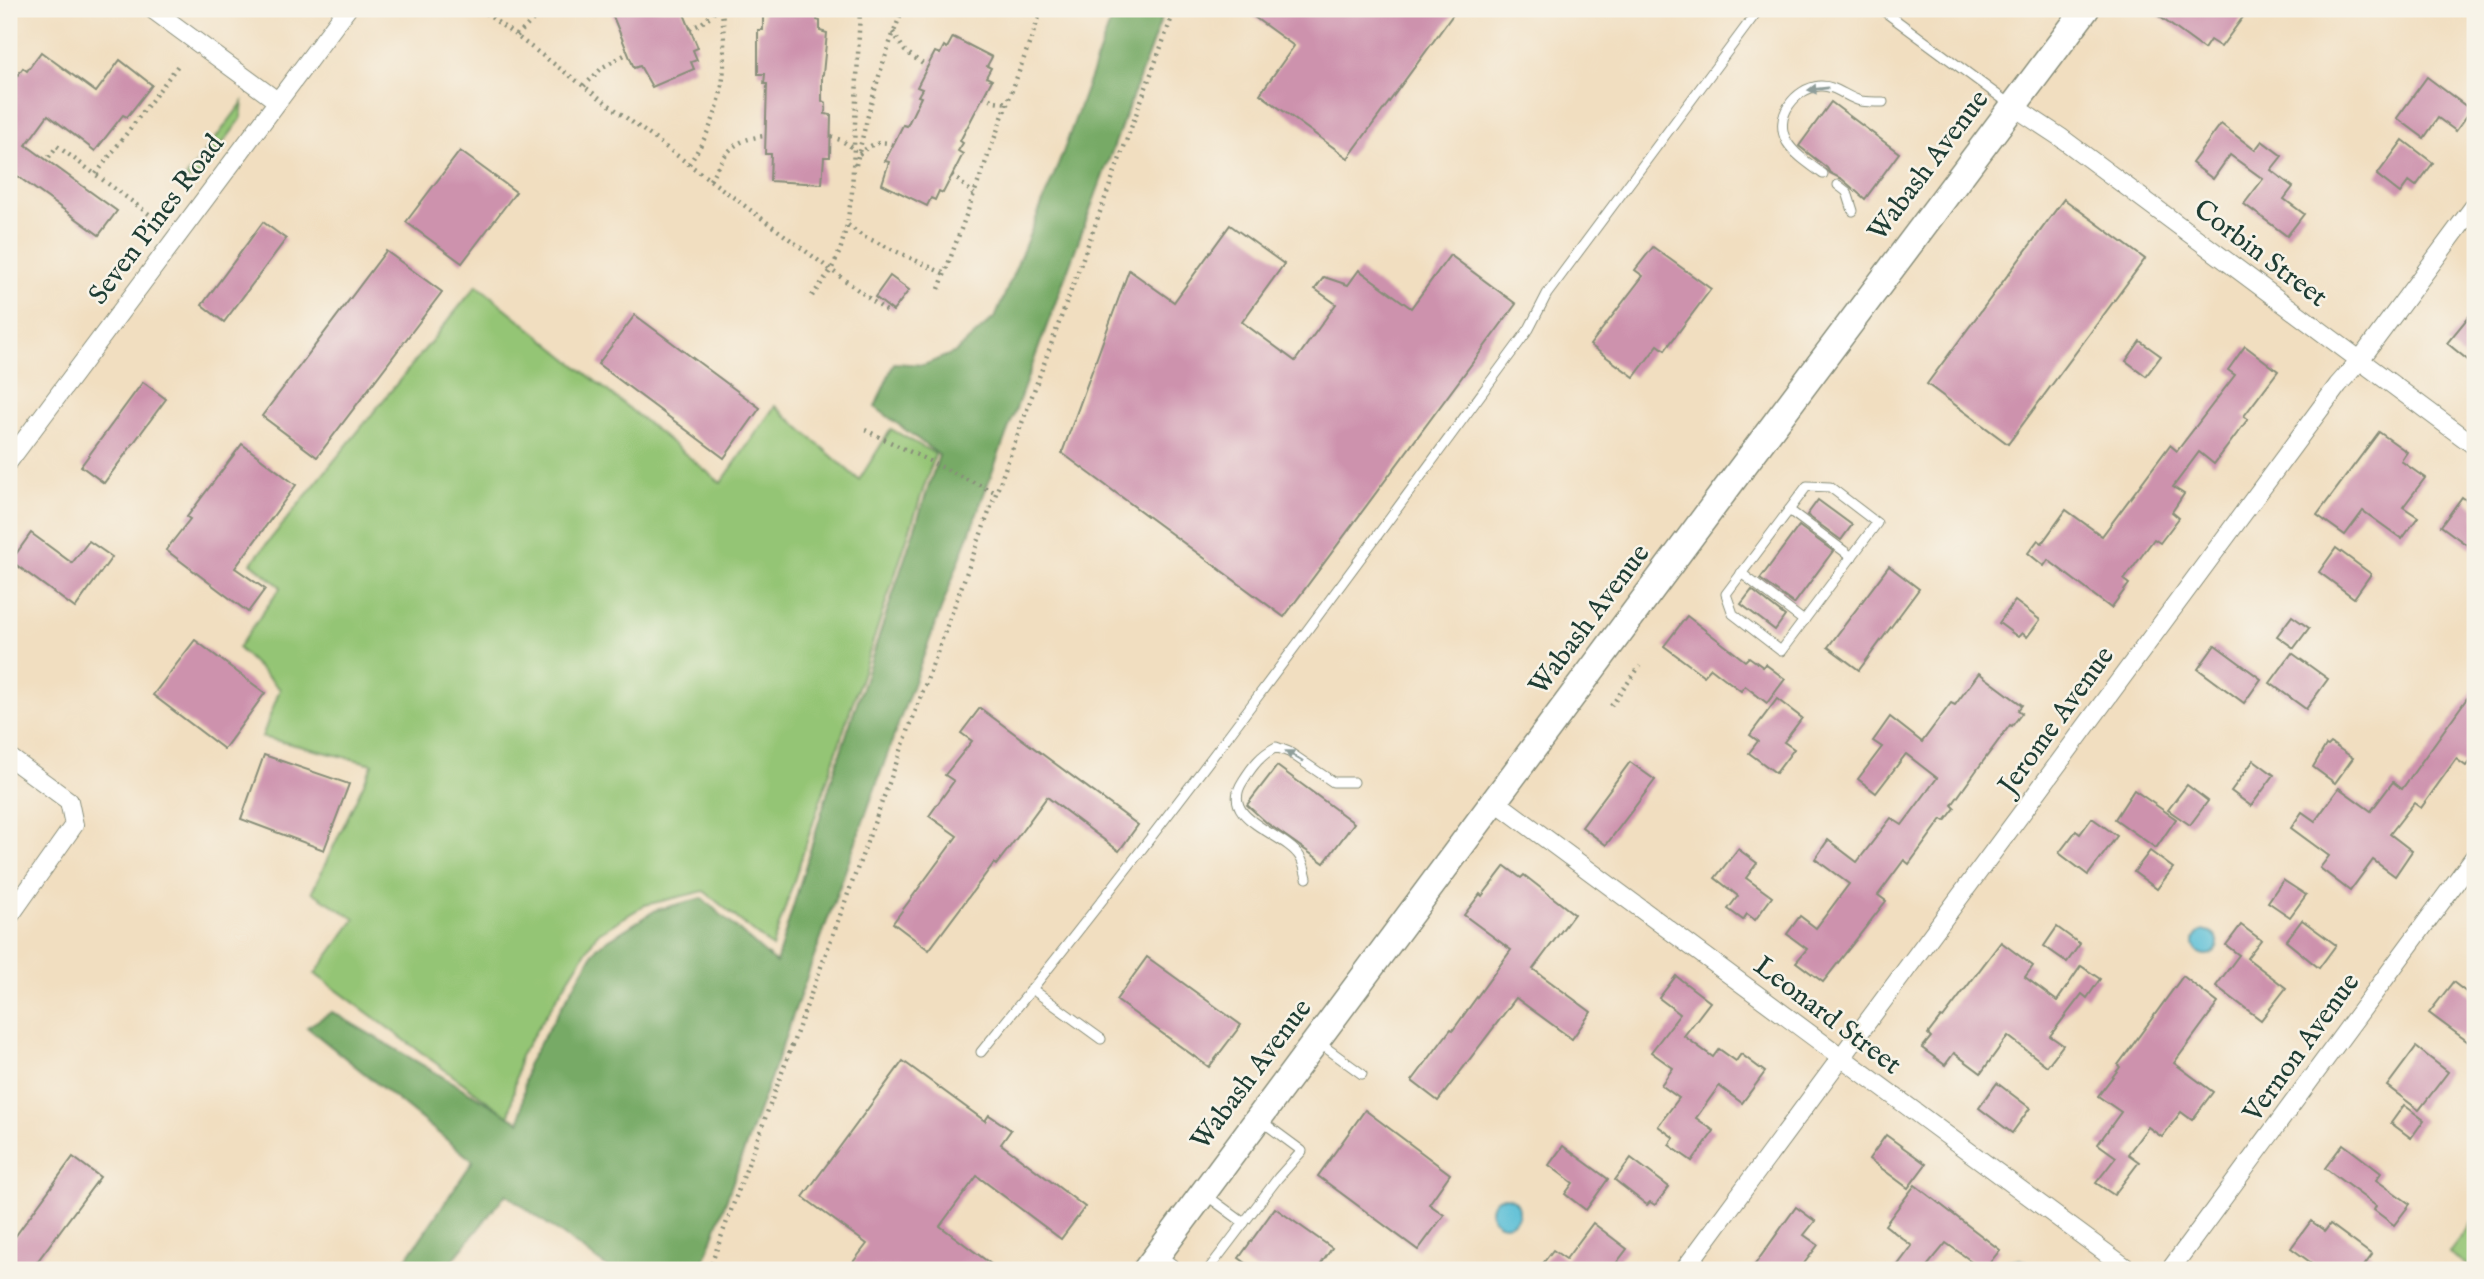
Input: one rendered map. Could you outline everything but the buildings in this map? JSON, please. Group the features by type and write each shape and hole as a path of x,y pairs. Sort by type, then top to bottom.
{"main road":[{"name":"Wabash Avenue","path":"1152,1262 2086,9"}],"street":[{"path":"152,9 277,101"},
{"name":"Seven Pines Road","path":"9,461 347,9"},
{"name":"Corbin Street","path":"2013,106 2060,137 2475,446"},
{"name":"Jerome Avenue","path":"1684,1270 2322,407 2475,205"},
{"path":"9,757 68,801 74,825 9,917"},
{"name":"Leonard Street","path":"1495,801 2129,1270"},
{"name":"Vernon Avenue","path":"2170,1270 2475,856"}],"lane":[{"path":"981,1052 1114,887 1327,602 1529,329 1548,294 1759,9"},
{"path":"1881,9 2013,106"},
{"path":"1823,174 1785,140 1787,108 1797,93 1825,86 1859,101 1883,102"},
{"path":"1838,185 1847,192 1853,211"},
{"path":"1807,486 1830,487 1877,523 1781,651 1733,614 1726,594 1789,510 1807,486"},
{"path":"1789,510 1852,557"},
{"path":"1741,573 1804,621"},
{"path":"1307,878 1300,856 1241,811 1236,798 1240,786 1262,755 1276,747 1289,752 1334,782 1354,782"},
{"path":"1032,989 1101,1039"},
{"path":"1317,1041 1362,1074"},
{"path":"1208,1270 1278,1178 1303,1151 1259,1119"},
{"path":"1204,1193 1244,1223"},
{"path":"1152,1262 1181,1270"}],"path":[{"path":"480,9 889,313"},
{"path":"517,36 543,9"},
{"path":"690,29 720,9"},
{"path":"689,164 712,126 722,95 725,76 720,9"},
{"path":"812,296 831,270 840,251 847,224 857,152 860,9"},
{"path":"857,152 874,90 903,9"},
{"path":"939,289 1042,9"},
{"path":"709,1270 1175,9"},
{"path":"893,32 905,51 927,67"},
{"path":"584,86 603,67 628,52"},
{"path":"96,174 179,64"},
{"path":"984,96 1008,103"},
{"path":"710,180 734,146 744,139 765,136"},
{"path":"831,137 848,144 857,152"},
{"path":"857,152 874,144 887,142 893,145"},
{"path":"49,157 57,146 153,217"},
{"path":"952,175 974,194"},
{"path":"847,224 861,235 945,274"},
{"path":"865,430 996,493"},
{"path":"1611,706 1640,666"}],"green space":[{"path":"1115,9 1165,9 899,722 701,1270 611,1270 506,1194 445,1270 399,1270 473,1161 307,1027 332,1012 520,1122 527,1065 597,947 656,910 702,898 776,963 833,775 939,455 875,407 894,363 924,365 956,352 996,316 1061,158"},
{"path":"243,102 241,119 196,179 184,180"},
{"path":"477,285 721,483 775,406 859,480 891,429 935,454 772,947 704,891 645,905 597,934 520,1056 509,1117 315,974 355,919 312,892 373,764 262,737 280,689 238,648 281,587 251,563"},
{"path":"2475,1218 2475,1270 2474,1270 2449,1253"}],"water":[{"path":"2206,931 2215,934 2218,943 2215,952 2206,955 2197,952 2194,943 2197,934"},
{"path":"1505,1197 1515,1201 1519,1211 1515,1221 1505,1225 1495,1221 1491,1211 1495,1201"},
{"path":"2019,1259 2026,1263 2027,1270 1992,1270 1998,1263"}]}
